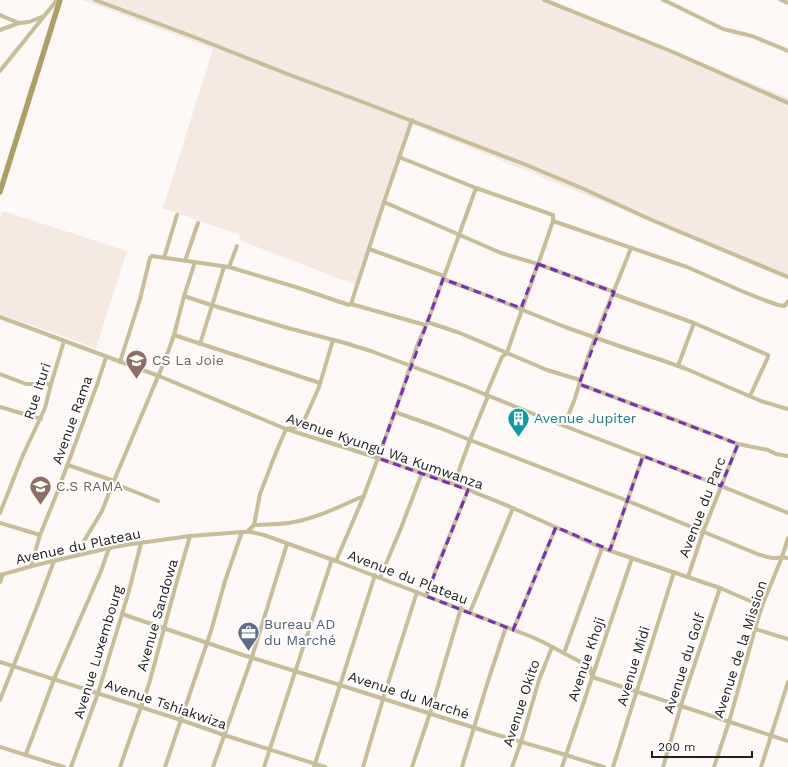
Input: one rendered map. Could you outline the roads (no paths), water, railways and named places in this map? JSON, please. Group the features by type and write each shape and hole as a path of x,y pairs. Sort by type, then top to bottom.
{"main road":[{"path":"0,192 59,0"}],"street":[{"path":"0,71 44,15 59,0"},
{"path":"95,0 529,166 654,221 788,277"},
{"path":"544,0 673,52 788,103"},
{"path":"663,0 723,29 752,36 788,51"},
{"path":"781,0 788,3"},
{"path":"0,15 19,23"},
{"path":"0,30 19,23 29,22 44,15"},
{"path":"351,304 412,120"},
{"path":"399,157 476,188 552,214 554,217 506,353 502,357 454,484"},
{"path":"264,767 295,671 334,560 364,496 476,188"},
{"path":"384,202 501,252 538,264 694,323 768,356 750,396"},
{"path":"164,258 177,215"},
{"path":"553,221 687,267 778,305 786,307 788,301"},
{"path":"185,261 198,223"},
{"path":"229,267 237,246"},
{"path":"564,426 595,338 631,248"},
{"path":"369,249 595,338 678,366 750,396 788,409"},
{"path":"120,362 140,299 150,258 152,256 224,266 299,288 349,305 351,304 460,333 547,370 738,444 788,456"},
{"path":"75,556 102,511 159,376 174,335 195,262"},
{"path":"200,344 224,266"},
{"path":"184,296 288,328 371,351 722,486 788,513"},
{"name":"Avenue Kyungu Wa Kumwanza","path":"0,317 159,376 286,429 454,484 513,508 602,548 720,588 762,606"},
{"path":"678,366 694,323"},
{"path":"174,335 320,382"},
{"path":"254,524 260,494 286,429 301,426 320,382 333,340"},
{"name":"Rue Ituri","path":"0,513 23,455 41,419 64,341"},
{"name":"Avenue Rama","path":"31,566 40,535 68,465 106,357"},
{"path":"0,374 26,384 51,384"},
{"path":"0,407 41,419"},
{"path":"395,412 628,501 760,555 775,558 788,558"},
{"name":"Avenue du Parc","path":"688,577 703,532 738,444"},
{"path":"610,550 643,456"},
{"path":"68,465 158,501"},
{"path":"380,578 422,473"},
{"path":"426,596 468,490"},
{"path":"165,767 207,643 228,574 244,532 254,524 286,524 295,522 364,496"},
{"path":"470,612 513,508"},
{"path":"0,523 40,535"},
{"path":"513,630 556,527"},
{"name":"Avenue du Plateau","path":"2,574 109,548 141,543 190,536 244,532 264,535 375,575 536,639 590,667 592,677"},
{"name":"Avenue Sandowa","path":"120,767 149,684 190,536"},
{"name":"Avenue de la Mission","path":"714,767 762,606 788,538"},
{"name":"Avenue Luxembourg","path":"72,767 98,693 129,591 141,543"},
{"path":"213,767 252,657 287,544"},
{"path":"26,754 54,679 101,572 109,548"},
{"path":"564,653 602,548"},
{"name":"Avenue Khoji","path":"562,767 632,558"},
{"path":"0,700 54,561"},
{"name":"Avenue Midi","path":"613,767 674,572"},
{"path":"0,582 2,574"},
{"path":"315,765 375,575"},
{"name":"Avenue du Golf","path":"663,767 681,706 720,588"},
{"path":"363,767 417,592"},
{"path":"412,767 430,713 460,608"},
{"name":"Avenue du Marché","path":"122,614 207,643 340,684 383,699 604,767"},
{"path":"462,767 475,728 483,696 506,627"},
{"path":"755,628 788,639"},
{"name":"Avenue Okito","path":"512,767 539,680 552,647"},
{"name":"Avenue Tshiakwiza","path":"0,662 181,720 224,736 325,767"},
{"path":"592,677 788,741"},
{"path":"761,767 788,682"},
{"path":"0,747 26,754 55,766 64,767"}],"place":[{"name":"CS La Joie","path":"137,380"},
{"name":"Avenue Jupiter","path":"519,438"},
{"name":"C.S RAMA","path":"40,506"},
{"name":"Bureau AD du Marché","path":"249,652"}]}
